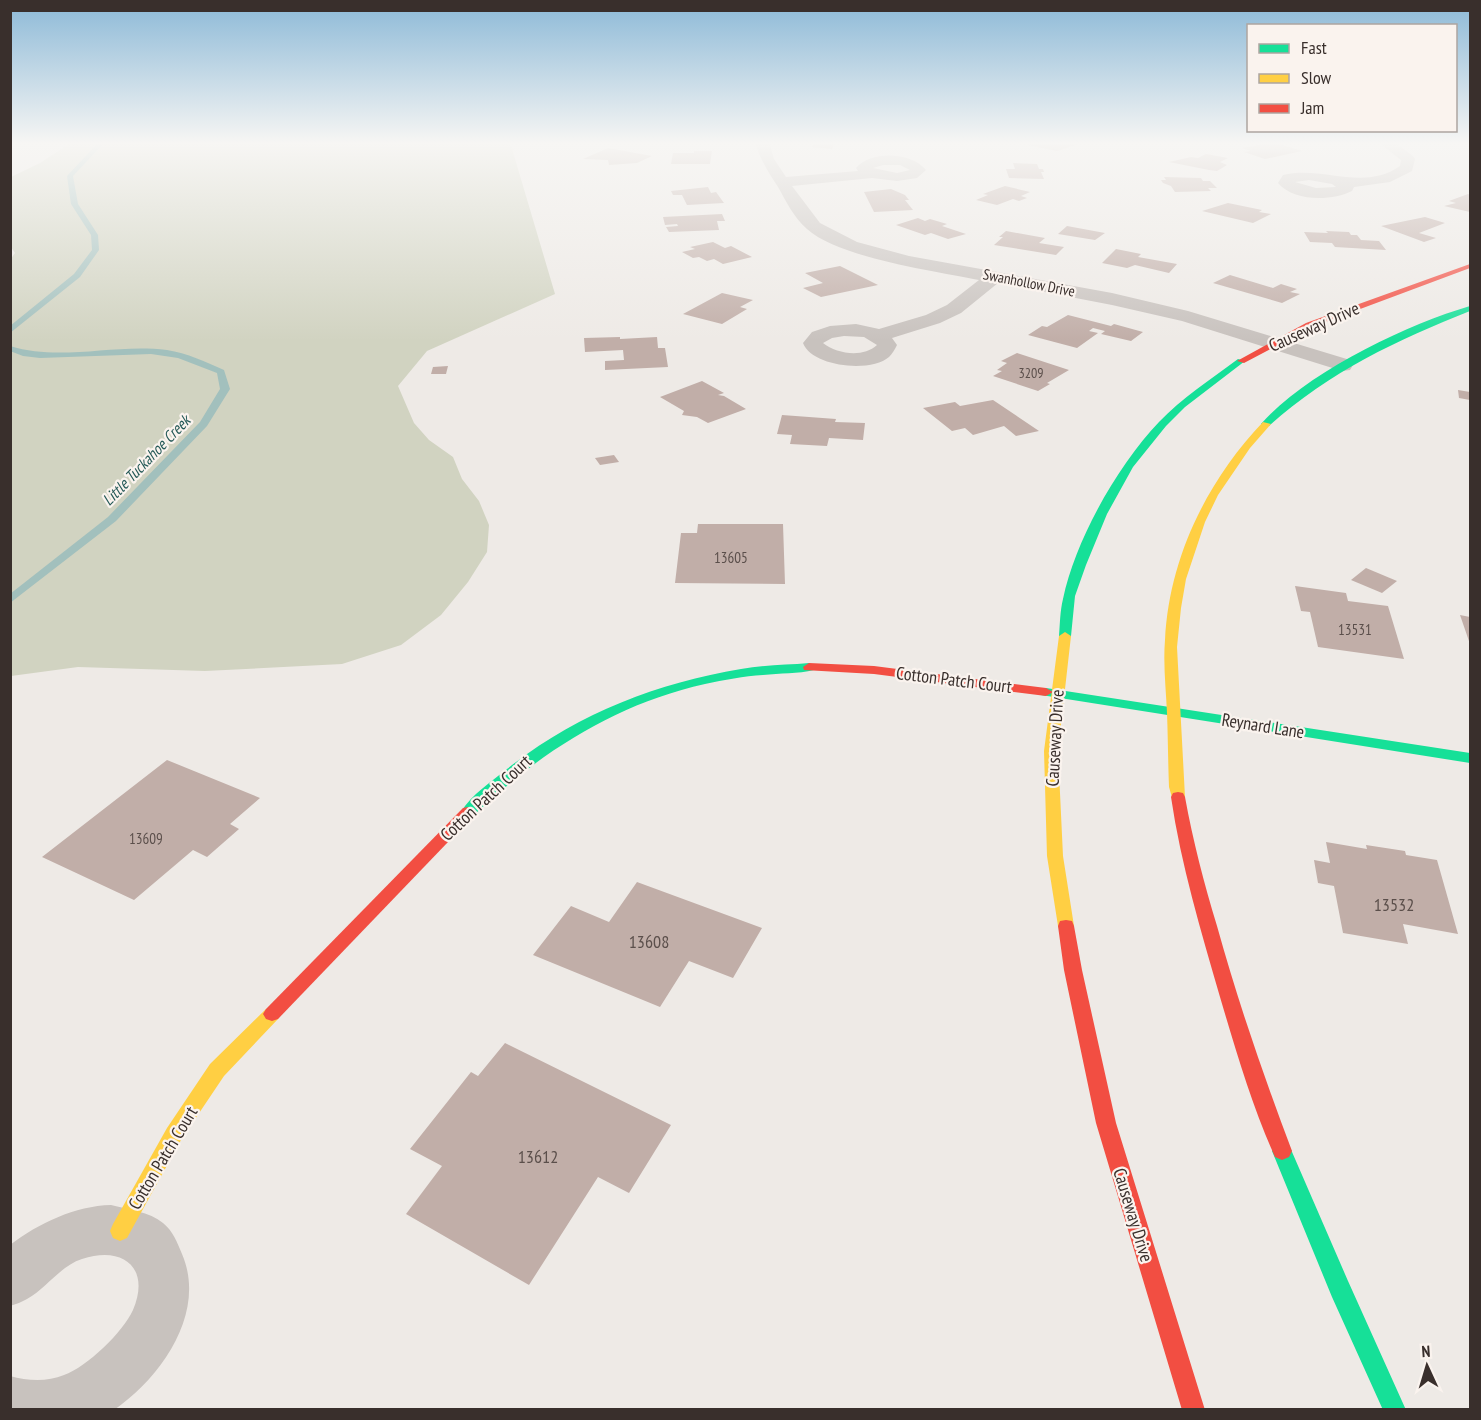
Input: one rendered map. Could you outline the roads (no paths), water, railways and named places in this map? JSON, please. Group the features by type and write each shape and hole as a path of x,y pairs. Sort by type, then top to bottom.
{"street":[{"name":"Swanhollow Drive","path":"799,208 814,227 832,238 865,251 1188,316 1342,365"},
{"name":"Causeway Drive","path":"1194,1410 1106,1124 1073,970 1055,856 1051,751 1056,693 1070,594 1105,504 1129,465 1158,429 1182,405 1224,373 1275,343 1343,311 1470,266"},
{"path":"878,336 933,319 954,309 994,277"},
{"path":"1395,1410 1328,1266 1271,1126 1224,993 1184,834 1175,771 1170,659 1173,615 1192,542 1213,495 1232,462 1259,430 1300,392 1365,351 1470,308"},
{"name":"Cotton Patch Court","path":"120,1231 174,1134 217,1070 486,794 536,752 591,720 669,689 741,673 810,667 874,670 1056,693"},
{"name":"Reynard Lane","path":"1056,693 1470,758"},
{"name":"Cotton Patch Court","path":"10,1281 29,1262 60,1243 91,1232 120,1231 143,1239 159,1257 164,1282 160,1312 144,1343 119,1371 86,1395 52,1407 20,1408 10,1404"}],"waterway":[{"name":"Little Tuckahoe Creek","path":"10,331 63,289 88,263 95,250 96,239 76,208"},
{"name":"Little Tuckahoe Creek","path":"10,348 40,356 131,352 168,353 188,358 221,372 225,389 204,424 112,519 10,600"}]}
